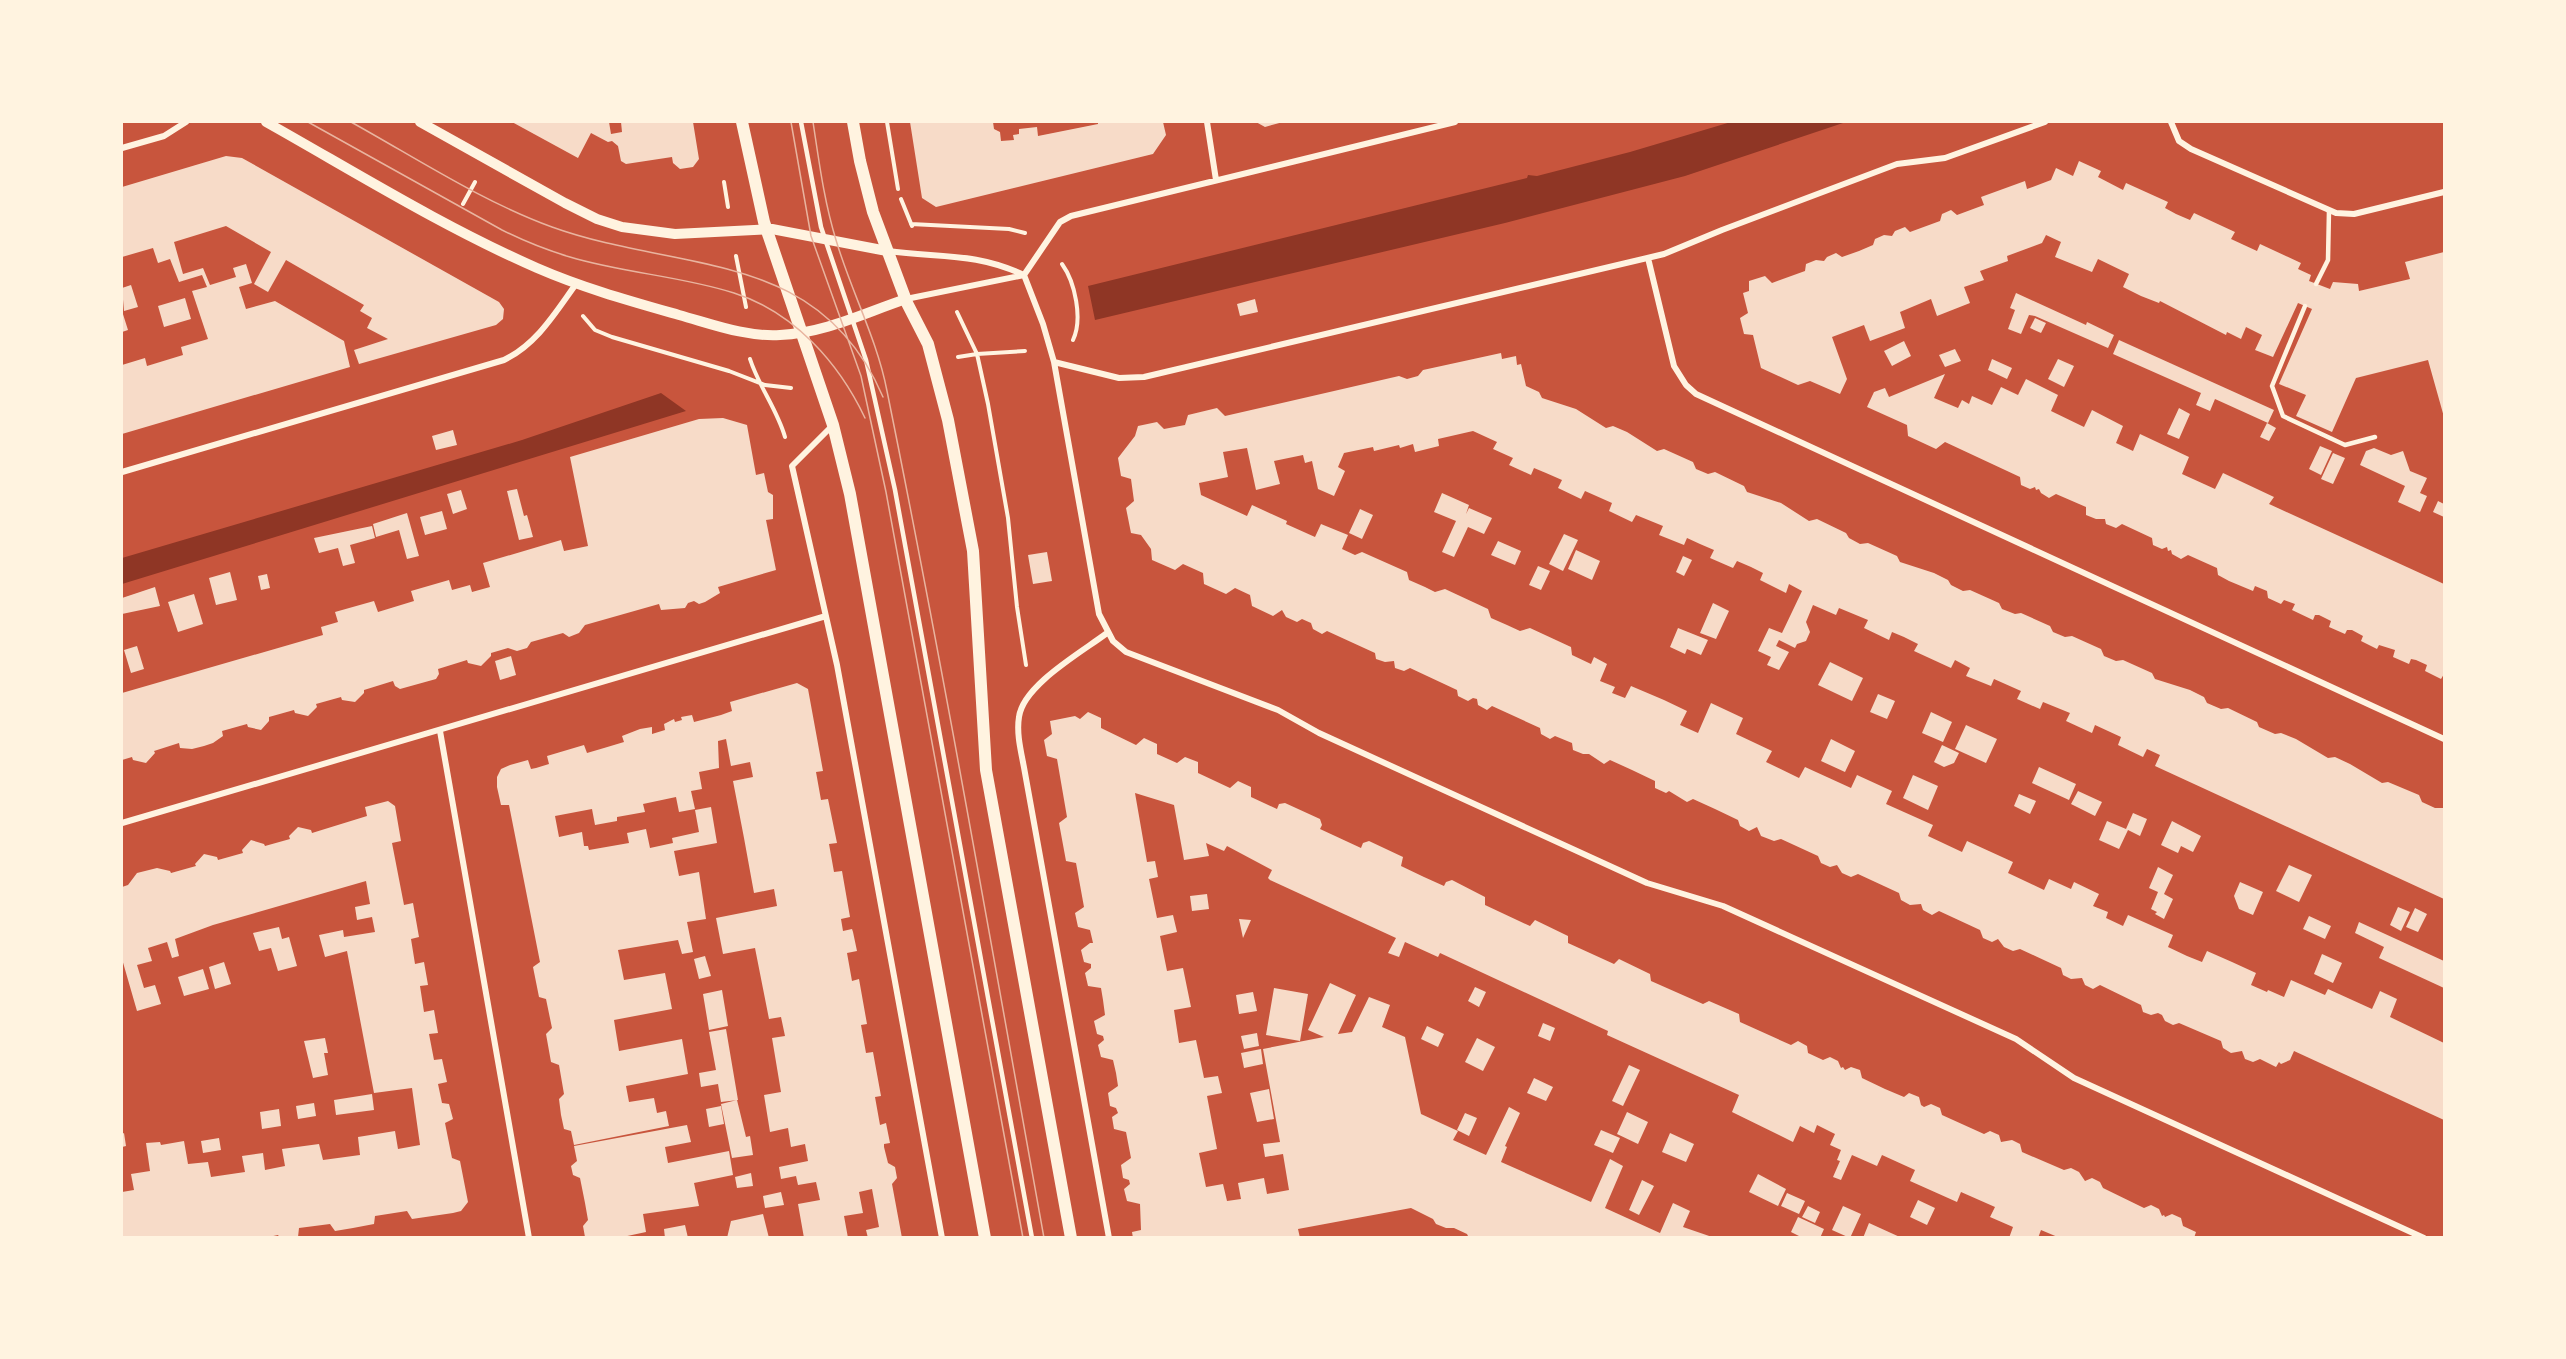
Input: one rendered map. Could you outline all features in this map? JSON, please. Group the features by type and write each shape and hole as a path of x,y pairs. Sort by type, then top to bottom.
{"main road":[{"path":"742,122 753,177 767,229 833,425 858,530 985,1238"},
{"path":"853,122 867,190 906,299 928,344 948,420 973,551 986,770 1071,1238"}],"street":[{"path":"122,148 164,136 186,122"},
{"path":"266,122 451,226 537,268 613,297 740,332 767,336 804,334 906,299 1024,275 1057,226 1068,217 1455,122"},
{"path":"420,122 565,203 597,219 622,226 675,234 767,229 888,251 975,258 995,263 1024,275 1043,324 1054,362 1098,614 1113,641 1131,654 1278,710 1319,733 1647,883 1723,906 2016,1039 2074,1078 2424,1238"},
{"path":"1207,122 1216,180"},
{"path":"1054,362 1096,374 1119,378 1138,378 1308,340 1648,258 1681,248 1722,230 1897,164 1945,158 2045,122"},
{"path":"2171,122 2179,141 2191,150 2329,210 2346,215 2445,192"},
{"path":"1648,258 1674,366 1686,385 1696,394 2445,739"},
{"path":"122,472 504,360 522,349 540,333 576,284"},
{"path":"833,425 792,466 840,677 942,1238"},
{"path":"122,823 440,731 594,681 826,616"},
{"path":"1107,633 1047,678 1027,698 1019,718 1019,736 1109,1238"},
{"path":"440,731 529,1238"}],"lane":[{"path":"801,122 824,239 870,374 895,490 1032,1238"},
{"path":"2316,284 2328,260 2329,210"},
{"path":"2305,306 2272,386 2283,416 2345,445 2375,436"}],"path":[{"path":"451,226 488,160"},
{"path":"576,284 581,313 595,330 729,371 760,383 780,420 792,466"},
{"path":"1027,698 1028,678 1017,607 1008,518 977,354 1028,350 1054,362"}],"shaded area":[{"path":"1731,122 1846,122 1685,176 1505,223 1095,320 1088,286 1527,178 1528,175 1537,176 1630,152"},
{"path":"661,393 686,411 122,584 122,558 522,440"}],"building":[{"path":"512,122 609,122 611,134 622,132 621,122 693,122 699,159 693,167 680,169 673,163 672,157 626,164 621,161 618,146 612,141 608,142 591,133 578,158"},
{"path":"910,122 993,122 994,129 1000,132 1001,141 1014,140 1013,135 1019,134 1019,129 1037,127 1038,136 1098,124 1098,122 1163,122 1166,135 1153,154 936,207 922,198"},
{"path":"1256,122 1283,122 1265,127"},
{"path":"226,156 242,158 499,302 504,309 503,319 496,325 359,364 354,350 388,339 367,328 372,318 360,311 364,305 286,260 268,292 254,284 271,252 226,226 174,242 183,274 203,268 210,285 236,277 233,268 246,264 252,283 239,287 246,309 275,301 344,341 350,367 122,434 122,365 145,358 147,366 183,355 181,347 208,339 192,291 207,287 202,275 179,282 170,259 158,263 153,248 122,257 122,187"},
{"path":"2079,161 2101,171 2098,177 2123,190 2126,183 2168,202 2165,208 2176,214 2190,220 2194,213 2235,232 2231,239 2257,251 2260,244 2301,263 2298,269 2311,275 2309,281 2330,289 2333,282 2358,284 2359,291 2410,279 2405,262 2444,252 2444,417 2428,360 2356,378 2332,432 2296,416 2306,395 2279,384 2312,309 2298,303 2273,357 2255,350 2262,335 2246,327 2241,339 2227,332 2226,335 2160,301 2159,303 2141,296 2123,287 2129,274 2098,259 2092,272 2055,257 2061,242 2046,235 2042,243 2007,256 2008,261 1980,271 1984,280 1964,287 1970,303 1937,316 1931,299 1900,312 1905,328 1870,341 1864,325 1832,337 1847,379 1840,394 1810,381 1798,385 1761,368 1753,335 1744,334 1740,318 1748,313 1743,293 1749,291 1749,281 1765,276 1772,283 1805,271 1806,264 1816,260 1824,261 1836,253 1842,257 1859,251 1873,245 1875,239 1884,235 1892,236 1895,231 1905,227 1910,232 1940,221 1942,214 1951,210 1957,215 1984,205 1981,197 2025,181 2027,189 2051,180 2056,168 2073,176"},
{"path":"131,285 138,307 124,311 122,288"},
{"path":"2016,293 2086,325 2087,322 2114,335 2108,348 2035,316 2029,315 2021,334 2008,329 2015,310 2010,308"},
{"path":"185,298 191,319 164,327 158,306"},
{"path":"1255,299 1258,312 1240,316 1237,304"},
{"path":"122,311 128,330 122,332"},
{"path":"2035,318 2046,323 2041,333 2030,328"},
{"path":"2119,340 2274,410 2268,423 2215,399 2210,411 2196,405 2201,393 2113,354"},
{"path":"1904,341 1911,356 1892,366 1884,351"},
{"path":"1955,349 1961,361 1945,367 1939,355"},
{"path":"1501,353 1502,359 1516,356 1517,365 1521,364 1526,386 1539,392 1542,398 1576,409 1606,428 1613,426 1627,432 1657,451 1664,449 1693,462 1696,469 1708,474 1715,472 1744,486 1747,492 1781,503 1809,521 1817,519 1846,533 1849,538 1860,544 1868,543 1897,556 1900,562 1934,573 1963,591 1970,590 1999,603 2002,609 2015,614 2021,613 2050,626 2053,632 2065,637 2072,636 2101,649 2104,656 2116,661 2123,660 2152,673 2155,679 2190,690 2204,697 2207,703 2221,709 2228,708 2257,722 2259,727 2296,739 2328,758 2335,757 2350,764 2382,783 2388,782 2419,795 2422,802 2435,808 2444,808 2444,899 2155,766 2160,755 2147,749 2143,757 2118,745 2121,737 2095,725 2092,733 2066,721 2070,713 2043,702 2040,709 2017,699 2021,691 1994,679 1991,686 1966,676 1970,668 1955,660 1951,668 1914,651 1918,644 1904,637 1892,632 1889,640 1864,628 1868,620 1839,608 1836,615 1813,605 1806,622 1810,632 1806,641 1797,644 1795,648 1779,640 1776,646 1789,652 1779,670 1767,665 1771,657 1758,651 1769,628 1782,633 1802,591 1789,584 1786,593 1760,580 1763,573 1751,567 1737,561 1733,568 1710,558 1714,550 1687,538 1684,545 1659,535 1663,526 1636,515 1632,522 1609,511 1612,503 1585,491 1581,499 1558,488 1562,480 1534,468 1531,475 1509,465 1513,458 1493,449 1497,442 1473,431 1438,439 1439,446 1415,452 1413,444 1400,448 1399,445 1374,451 1373,447 1344,453 1338,467 1345,471 1334,496 1318,489 1312,461 1305,463 1303,455 1274,461 1280,484 1256,490 1247,448 1223,452 1228,477 1199,483 1201,495 1247,516 1252,505 1315,537 1321,524 1348,535 1342,549 1355,555 1362,552 1407,572 1409,580 1435,592 1445,589 1488,609 1491,618 1520,631 1530,628 1571,647 1572,655 1591,664 1594,657 1607,664 1600,681 1615,687 1612,693 1625,698 1631,686 1664,700 1687,711 1680,725 1698,733 1711,703 1743,718 1736,734 1772,751 1766,762 1799,778 1805,767 1851,788 1857,775 1892,791 1886,804 1933,825 1928,836 1962,852 1967,841 2013,862 2008,873 2044,890 2049,879 2071,889 2074,882 2099,894 2093,906 2108,912 2106,918 2123,926 2128,915 2173,935 2168,947 2187,956 2202,962 2207,951 2256,973 2251,985 2267,992 2268,990 2284,997 2291,980 2325,995 2328,989 2372,1009 2380,991 2397,999 2390,1017 2444,1043 2444,1120 2294,1051 2290,1060 2281,1064 2279,1062 2276,1067 2260,1059 2253,1062 2245,1059 2242,1051 2231,1053 2223,1048 2221,1041 2179,1023 2173,1025 2165,1021 2158,1013 2151,1015 2143,1012 2141,1005 2100,985 2093,989 2085,985 2082,978 2071,979 2063,975 2061,968 2020,949 2013,951 2004,947 1998,939 1992,942 1983,938 1980,930 1939,911 1932,915 1923,910 1921,904 1910,905 1901,900 1899,893 1858,874 1851,877 1842,873 1837,865 1830,867 1821,863 1818,856 1781,839 1774,841 1761,836 1757,827 1749,831 1740,826 1738,820 1715,809 1693,799 1687,802 1669,791 1666,793 1655,788 1655,781 1610,760 1604,764 1589,754 1573,750 1572,743 1555,736 1550,739 1541,734 1540,728 1492,706 1487,710 1478,705 1477,699 1473,698 1468,701 1458,696 1457,690 1410,668 1404,671 1395,668 1394,661 1385,662 1376,659 1375,653 1327,631 1322,634 1313,629 1311,623 1302,619 1297,622 1286,617 1282,610 1273,616 1252,606 1250,595 1235,588 1226,594 1204,584 1203,573 1183,564 1175,570 1152,560 1151,549 1141,535 1131,533 1126,508 1134,501 1131,479 1121,476 1118,458 1135,436 1138,426 1157,422 1164,429 1185,425 1188,415 1217,408 1225,416 1399,376 1407,379 1418,376 1423,370"},
{"path":"1992,359 2012,368 2007,379 1988,370"},
{"path":"2058,359 2074,366 2064,387 2048,379"},
{"path":"1945,374 1934,398 1958,408 1962,400 1969,404 1972,396 1992,405 2001,387 2018,395 2026,379 2058,395 2051,411 2084,427 2092,410 2123,426 2116,443 2133,451 2140,434 2189,457 2182,474 2215,489 2223,473 2274,497 2269,504 2444,584 2444,674 2441,679 2425,671 2427,665 2411,659 2409,664 2393,657 2395,650 2379,645 2377,649 2361,641 2363,636 2352,630 2347,630 2345,634 2329,627 2331,621 2319,615 2315,615 2313,620 2292,610 2295,604 2284,600 2281,604 2268,598 2267,591 2255,586 2253,591 2229,581 2218,575 2217,568 2188,555 2181,559 2172,554 2171,550 2168,551 2167,547 2162,549 2153,545 2152,538 2122,524 2116,528 2106,524 2105,519 2096,519 2086,515 2086,507 2056,494 2049,498 2035,487 2030,489 2021,485 2020,477 1945,442 1936,449 1908,436 1907,425 1867,407 1874,392 1885,388 1889,397"},
{"path":"2179,408 2190,414 2179,439 2167,434"},
{"path":"723,418 747,425 756,475 764,473 768,492 773,495 773,519 766,520 776,570 718,587 720,593 699,604 694,601 688,603 685,608 661,610 659,604 585,625 579,633 569,637 563,633 531,642 527,648 517,651 508,648 491,653 491,656 481,666 468,663 467,660 438,669 439,674 436,679 400,689 393,681 364,690 355,702 342,700 341,697 316,704 317,707 308,716 295,713 294,710 269,717 269,721 261,730 248,727 247,724 222,731 223,736 204,746 192,749 180,748 179,743 154,751 155,753 146,763 133,760 132,757 122,760 122,693 323,635 321,627 338,622 335,612 374,601 378,612 414,601 411,591 449,580 452,590 470,585 472,592 490,587 483,563 561,540 564,551 588,546 570,457 699,419"},
{"path":"2267,423 2276,428 2269,441 2260,437"},
{"path":"453,430 457,445 436,450 432,436"},
{"path":"2320,446 2332,451 2321,475 2309,469"},
{"path":"2374,448 2391,455 2403,451 2410,471 2427,478 2420,493 2427,496 2420,512 2398,502 2405,486 2360,465 2366,451"},
{"path":"2333,453 2345,458 2333,484 2321,479"},
{"path":"517,489 524,516 527,515 533,537 519,540 507,491"},
{"path":"461,490 467,509 453,514 447,494"},
{"path":"1442,493 1469,505 1466,514 1469,508 1492,518 1484,534 1468,527 1454,557 1442,552 1456,521 1434,512"},
{"path":"2438,501 2444,504 2444,517 2433,512"},
{"path":"1360,509 1373,515 1362,539 1349,533"},
{"path":"442,511 447,529 425,535 420,517"},
{"path":"407,513 419,556 407,559 399,530 376,537 373,524"},
{"path":"372,526 375,538 350,545 355,563 343,566 338,548 319,553 314,538"},
{"path":"1564,534 1578,540 1563,571 1549,564"},
{"path":"1498,541 1521,551 1515,565 1491,555"},
{"path":"1576,550 1600,561 1592,580 1568,569"},
{"path":"1047,552 1052,581 1033,584 1028,555"},
{"path":"1683,556 1692,560 1684,576 1676,572"},
{"path":"1538,566 1550,571 1541,590 1529,585"},
{"path":"230,572 237,600 216,605 209,578"},
{"path":"267,574 270,588 261,590 258,576"},
{"path":"155,587 160,606 122,614 122,598"},
{"path":"194,594 203,624 178,632 168,602"},
{"path":"1713,603 1729,611 1716,639 1700,633"},
{"path":"1678,628 1708,640 1701,655 1687,649 1685,654 1670,647"},
{"path":"137,646 144,669 131,673 124,650"},
{"path":"511,656 516,675 500,680 495,661"},
{"path":"1830,662 1863,678 1852,701 1818,685"},
{"path":"797,683 808,689 823,771 816,772 821,800 828,799 837,843 829,844 834,872 842,871 850,917 841,919 843,931 852,929 857,951 847,953 852,981 859,979 867,1024 861,1025 866,1053 873,1052 881,1096 875,1097 880,1125 886,1123 890,1143 884,1144 888,1163 895,1167 897,1178 892,1184 902,1238 868,1238 866,1230 879,1227 872,1189 859,1192 863,1213 844,1216 848,1238 804,1238 798,1204 820,1200 816,1182 798,1185 796,1176 781,1179 779,1167 808,1161 805,1144 791,1147 788,1128 770,1132 764,1095 781,1092 772,1038 785,1036 781,1017 769,1019 755,948 723,954 716,918 777,906 774,889 754,893 733,781 753,777 750,762 731,766 726,739 718,741 719,768 699,772 702,789 691,791 695,809 679,812 676,797 643,804 645,812 617,817 617,821 595,825 592,809 555,816 559,837 582,832 584,846 588,846 589,850 629,843 627,833 646,829 650,848 673,843 672,838 699,832 695,810 711,807 717,843 674,851 679,876 699,872 706,919 687,922 693,952 682,954 678,940 618,950 624,980 665,973 672,1009 614,1020 619,1051 682,1039 688,1074 626,1086 629,1102 654,1098 657,1113 666,1111 669,1126 574,1145 571,1131 564,1129 561,1115 559,1099 564,1094 559,1065 551,1062 546,1034 552,1028 546,999 539,997 533,967 540,962 509,805 501,805 497,787 497,777 501,769 510,765 528,760 531,769 536,768 549,764 547,756 584,745 587,753 624,742 622,736 640,729 652,727 652,734 665,730 664,724 674,719 675,722 682,720 681,717 692,715 694,722 721,715 732,711 730,702"},
{"path":"1878,694 1895,701 1887,719 1870,712"},
{"path":"1088,712 1101,718 1101,728 1136,745 1144,738 1157,744 1157,754 1177,763 1185,757 1198,762 1198,773 1230,788 1238,781 1251,787 1251,797 1277,809 1279,804 1285,803 1320,819 1322,825 1320,829 1361,848 1363,843 1369,841 1403,857 1401,866 1424,877 1444,886 1446,882 1452,880 1485,897 1485,905 1530,926 1535,920 1568,936 1568,943 1614,964 1619,959 1650,974 1651,981 1703,1004 1709,1001 1739,1014 1740,1022 1791,1045 1798,1041 1807,1046 1808,1053 1823,1060 1830,1057 1838,1061 1841,1068 1845,1070 1851,1067 1860,1070 1862,1078 1885,1089 1904,1097 1909,1093 1919,1097 1924,1107 1931,1104 1940,1108 1942,1115 1984,1134 1990,1131 1999,1135 2001,1142 2012,1140 2020,1144 2022,1152 2064,1170 2071,1168 2079,1172 2085,1181 2092,1178 2100,1182 2103,1188 2144,1208 2151,1205 2159,1209 2162,1216 2172,1214 2181,1218 2183,1226 2196,1232 2194,1238 2060,1238 2041,1230 2038,1238 2009,1238 2013,1227 1990,1217 1995,1207 1961,1192 1957,1202 1910,1181 1915,1170 1882,1155 1877,1166 1852,1155 1841,1180 1833,1177 1840,1161 1837,1160 1841,1150 1830,1145 1835,1134 1817,1125 1814,1133 1800,1126 1793,1142 1732,1112 1739,1095 1607,1035 1608,1031 1440,953 1438,957 1405,942 1399,957 1388,953 1396,938 1270,880 1268,878 1272,870 1227,846 1224,851 1206,843 1209,856 1184,860 1174,805 1135,793 1147,862 1155,861 1158,877 1149,879 1157,918 1173,915 1177,932 1160,936 1167,971 1183,968 1191,1007 1174,1010 1179,1043 1196,1040 1204,1078 1218,1076 1222,1093 1207,1096 1217,1149 1199,1153 1206,1187 1223,1184 1227,1201 1241,1199 1238,1183 1264,1178 1267,1194 1289,1190 1283,1154 1265,1157 1263,1144 1280,1142 1263,1049 1324,1037 1308,1030 1330,983 1356,995 1338,1034 1352,1032 1369,997 1390,1005 1382,1027 1405,1037 1421,1114 1458,1131 1453,1140 1486,1155 1509,1107 1520,1113 1505,1146 1507,1147 1501,1162 1591,1202 1610,1159 1623,1166 1605,1208 1660,1233 1673,1203 1690,1211 1683,1227 1715,1238 1469,1238 1467,1234 1454,1228 1436,1224 1433,1219 1411,1208 1298,1229 1300,1238 1133,1238 1132,1232 1141,1230 1140,1204 1127,1201 1124,1189 1130,1184 1129,1180 1123,1178 1121,1165 1131,1158 1126,1132 1114,1129 1112,1117 1118,1113 1116,1108 1110,1106 1108,1093 1118,1086 1116,1073 1113,1060 1101,1057 1098,1045 1104,1040 1103,1036 1097,1034 1094,1021 1105,1015 1101,988 1088,986 1085,973 1091,968 1091,964 1084,962 1081,950 1093,943 1090,930 1078,927 1075,913 1084,907 1076,863 1066,861 1059,823 1067,817 1057,759 1047,756 1044,740 1052,734 1050,721 1075,716 1080,719"},
{"path":"1931,712 1952,722 1943,742 1922,733"},
{"path":"1966,725 1997,739 1986,763 1955,749"},
{"path":"1831,739 1855,751 1845,772 1821,761"},
{"path":"1942,745 1959,753 1954,763 1944,767 1934,762"},
{"path":"2039,767 2076,784 2069,800 2032,783"},
{"path":"1913,775 1938,786 1928,810 1903,798"},
{"path":"2078,791 2102,802 2095,816 2071,804"},
{"path":"2019,794 2036,801 2030,814 2014,806"},
{"path":"388,801 395,806 401,841 392,843 404,905 413,903 419,937 411,939 415,964 424,962 428,985 420,986 424,1012 434,1010 438,1033 429,1034 434,1060 442,1059 447,1082 438,1084 442,1103 449,1104 453,1119 445,1123 452,1158 460,1161 468,1202 461,1211 453,1213 412,1219 407,1211 375,1216 374,1224 335,1231 330,1224 299,1228 298,1237 292,1238 280,1238 278,1235 264,1238 122,1238 122,1192 134,1190 131,1174 150,1171 146,1143 160,1142 161,1145 184,1141 188,1164 208,1162 211,1177 245,1172 242,1156 263,1153 265,1170 285,1166 282,1149 319,1144 323,1160 360,1155 358,1137 395,1131 398,1149 420,1145 412,1088 374,1093 347,951 325,957 319,935 343,930 344,937 375,932 372,917 357,920 355,907 370,904 366,881 213,925 175,939 179,956 172,958 167,942 148,948 152,961 137,965 144,988 155,985 161,1004 137,1011 122,959 122,887 128,885 137,873 157,868 171,873 196,866 195,864 204,854 217,857 218,860 243,853 242,850 251,840 265,846 290,839 289,836 298,827 311,830 312,833 367,816 365,807"},
{"path":"2133,813 2147,819 2140,836 2128,830 2119,849 2099,840 2107,821 2126,829"},
{"path":"2172,821 2201,836 2193,852 2181,846 2178,853 2161,845"},
{"path":"2289,865 2312,875 2299,902 2276,891"},
{"path":"2158,867 2173,875 2164,894 2173,899 2164,919 2151,909 2158,892 2149,888"},
{"path":"2240,882 2263,892 2253,915 2239,909 2234,896"},
{"path":"1207,894 1209,909 1192,911 1190,896"},
{"path":"2398,907 2410,912 2401,931 2390,925"},
{"path":"2415,908 2427,914 2418,932 2406,927"},
{"path":"2309,916 2331,926 2325,939 2303,929"},
{"path":"1239,919 1251,920 1243,938"},
{"path":"2359,922 2444,961 2444,988 2379,958 2384,947 2355,933"},
{"path":"279,927 282,939 289,937 297,966 278,971 271,948 259,951 253,933"},
{"path":"2322,954 2342,963 2333,983 2314,974"},
{"path":"705,956 711,976 699,979 694,959"},
{"path":"224,962 231,984 215,989 209,967"},
{"path":"203,969 209,989 184,996 178,977"},
{"path":"1475,987 1486,992 1479,1007 1468,1001"},
{"path":"1274,988 1308,994 1300,1041 1266,1035"},
{"path":"722,990 728,1026 709,1030 703,994"},
{"path":"1253,992 1257,1011 1239,1014 1236,995"},
{"path":"1543,1023 1555,1028 1550,1041 1538,1036"},
{"path":"1427,1026 1444,1034 1438,1047 1421,1039"},
{"path":"726,1029 738,1100 721,1102 718,1084 701,1087 699,1073 716,1070 709,1032"},
{"path":"1257,1033 1259,1046 1244,1049 1241,1036"},
{"path":"325,1038 328,1053 324,1053 328,1075 313,1078 304,1041"},
{"path":"1477,1038 1495,1047 1483,1071 1465,1062"},
{"path":"1261,1049 1263,1064 1244,1068 1241,1053"},
{"path":"1629,1065 1640,1070 1623,1106 1612,1101"},
{"path":"1534,1078 1553,1087 1546,1101 1527,1093"},
{"path":"1269,1089 1274,1119 1257,1122 1250,1093"},
{"path":"372,1094 374,1110 336,1115 334,1100"},
{"path":"737,1100 746,1137 750,1136 753,1155 732,1158 721,1104"},
{"path":"314,1103 316,1116 298,1119 296,1106"},
{"path":"721,1106 724,1124 709,1127 706,1109"},
{"path":"279,1109 281,1126 262,1129 260,1112"},
{"path":"1627,1112 1648,1122 1638,1144 1617,1134"},
{"path":"1465,1113 1477,1118 1469,1136 1457,1130"},
{"path":"687,1125 691,1142 665,1147 668,1163 729,1151 733,1175 694,1183 699,1206 643,1214 646,1232 618,1238 585,1237 583,1226 588,1220 585,1203 580,1178 573,1175 571,1166 577,1161 574,1146"},
{"path":"1601,1130 1620,1138 1613,1153 1594,1145"},
{"path":"124,1133 126,1146 122,1147 122,1134"},
{"path":"1670,1133 1694,1144 1686,1162 1662,1152"},
{"path":"219,1138 221,1150 203,1153 201,1141"},
{"path":"751,1173 753,1186 737,1188 735,1177"},
{"path":"1758,1174 1786,1189 1778,1206 1749,1192"},
{"path":"1642,1180 1654,1186 1639,1215 1629,1210"},
{"path":"781,1192 784,1205 765,1208 763,1196"},
{"path":"1787,1193 1805,1201 1799,1214 1781,1206"},
{"path":"1918,1200 1935,1208 1927,1225 1910,1217"},
{"path":"1808,1206 1820,1212 1815,1223 1802,1217"},
{"path":"1843,1206 1861,1214 1850,1238 1832,1230"},
{"path":"763,1214 769,1238 727,1238 731,1221"},
{"path":"1798,1217 1824,1229 1820,1238 1803,1238 1791,1232"},
{"path":"1869,1223 1902,1238 1863,1238"},
{"path":"685,1225 688,1238 665,1238 664,1229"}],"tram line":[{"path":"308,122 502,230 535,245 611,267 714,287 756,302 795,326 828,359 865,418"},
{"path":"351,122 474,192 552,227 600,241 741,273 784,289 822,314 856,349 883,397"},
{"path":"791,122 811,236 861,376 886,492 1023,1238"},
{"path":"813,122 822,181 832,225 842,259 877,353 887,391 948,708 1044,1238"}]}
